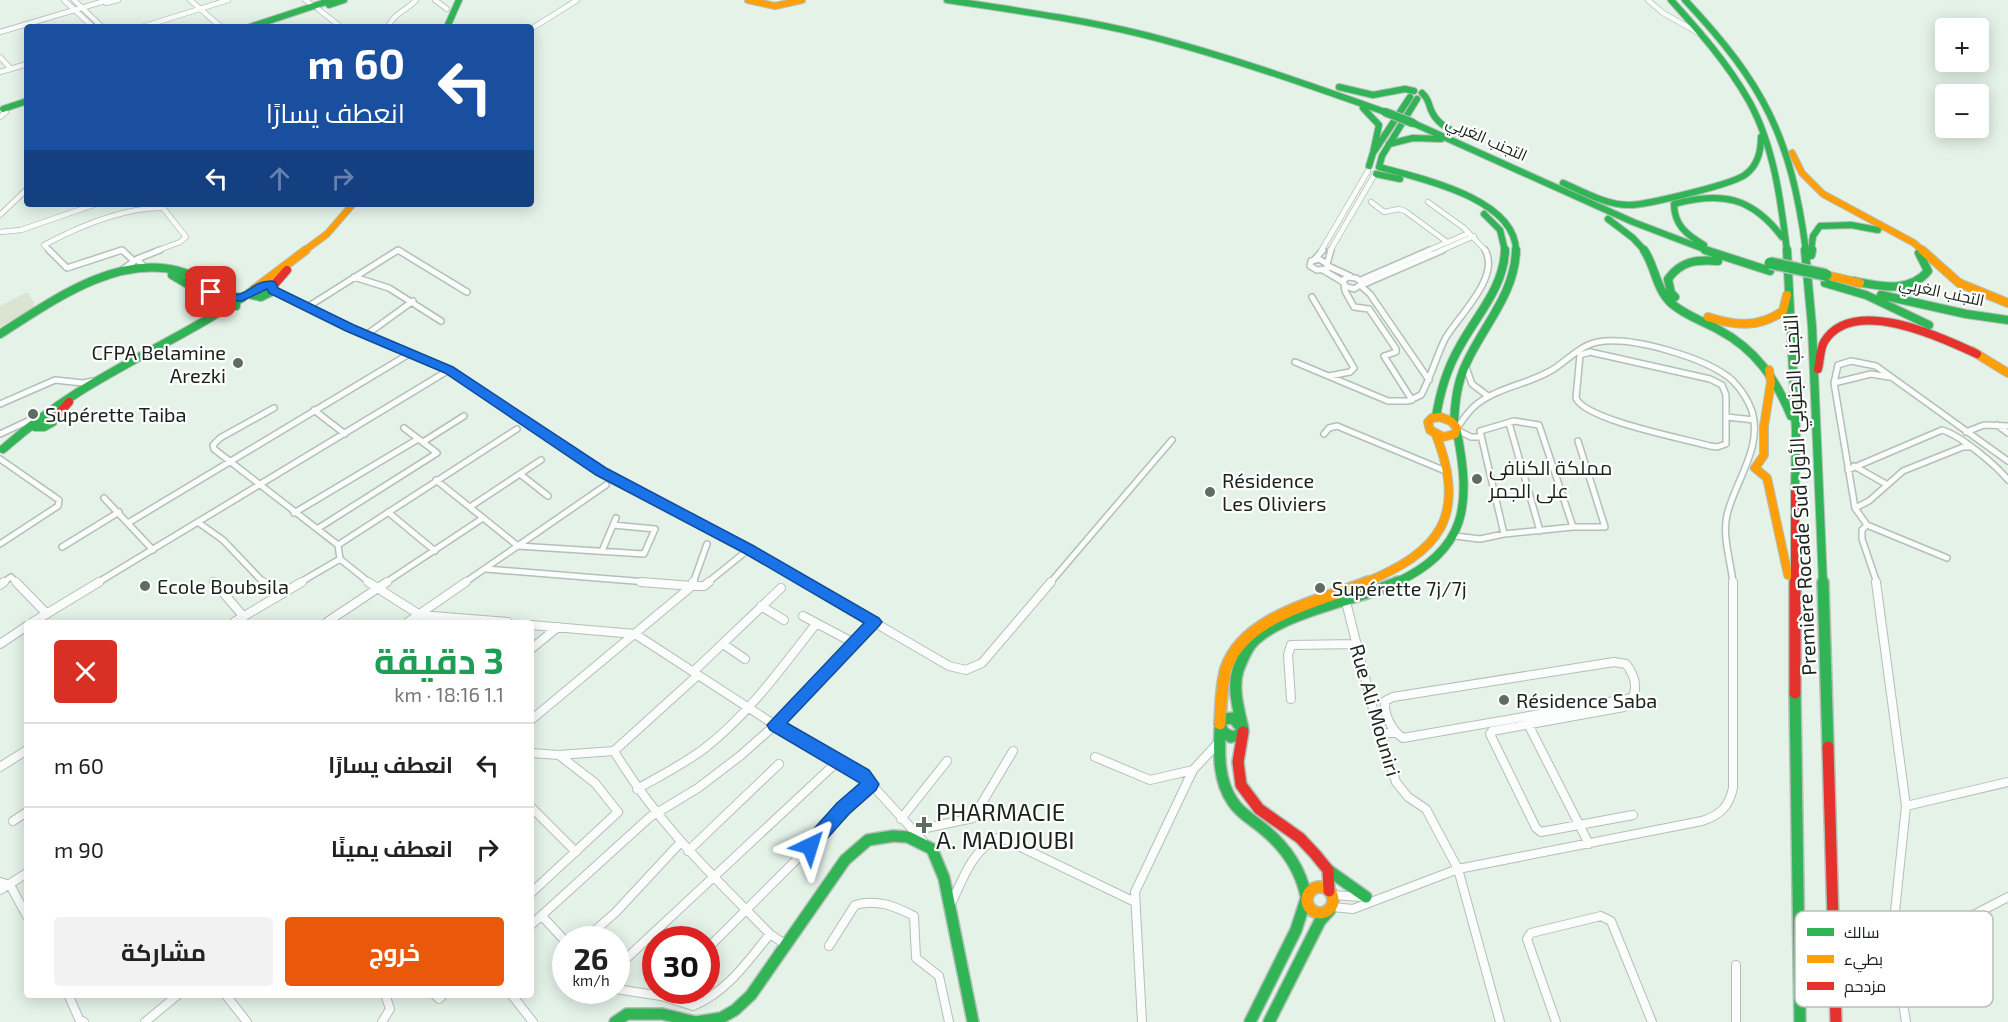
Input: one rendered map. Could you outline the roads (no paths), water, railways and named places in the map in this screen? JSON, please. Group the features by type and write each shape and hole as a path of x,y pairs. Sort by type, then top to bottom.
{"main road":[{"path":"259,24 316,6 344,0"},
{"path":"448,24 459,0"},
{"path":"748,0 770,6 802,0"},
{"path":"753,0 776,4 797,0"},
{"name":"التجنب الغربي","path":"947,0 1051,16 1142,35 1257,67 1387,110"},
{"name":"التجنب الغربي","path":"981,0 1166,35 1318,82 1483,150 1620,213 1770,267"},
{"name":"Première Rocade Sud التجنب الجنوبي الأول","path":"1671,0 1704,36 1750,102 1776,179 1787,245 1796,432 1793,594 1798,911"},
{"name":"Première Rocade Sud التجنب الجنوبي الأول","path":"1685,0 1723,42 1758,90 1793,177 1805,248 1812,381 1818,439 1833,911"},
{"path":"442,24 450,4"},
{"path":"271,24 316,6"},
{"path":"1318,82 1368,94 1383,94 1405,89 1428,98 1429,111 1436,122 1483,150"},
{"path":"1758,90 1797,165 1811,184 1841,205 1914,243 1959,283 2008,303"},
{"path":"1373,153 1416,95"},
{"path":"1374,170 1416,95"},
{"path":"1341,96 1366,110 1377,121 1380,133 1373,153 1374,170"},
{"path":"2,112 24,102"},
{"path":"2,112 24,107"},
{"path":"1537,175 1607,201 1627,204 1653,203 1686,192 1733,182 1746,176 1760,158 1762,149 1759,127"},
{"path":"1389,144 1408,138 1431,138 1483,150"},
{"path":"1372,898 1328,870 1300,838 1259,809 1245,792 1238,772 1243,730 1236,691 1241,664 1248,651 1274,627 1293,618 1387,588 1416,574 1432,563 1455,536 1463,515 1463,506 1461,450 1456,429 1454,393 1465,363 1509,288 1513,271 1513,232 1502,219 1464,195 1374,170"},
{"path":"1374,170 1454,196 1493,220 1504,235 1504,261 1500,278 1493,295 1455,354 1438,404 1436,417"},
{"path":"1537,175 1603,215 1636,240 1650,259 1665,297 1686,313 1741,344 1769,369 1783,391 1796,432"},
{"name":"التجنب الغربي","path":"1537,175 1665,238 1737,263 1770,267 1966,314 2008,320"},
{"path":"1704,245 1676,225 1672,214 1674,204 1700,196 1718,196 1738,200 1766,215 1776,224 1787,245"},
{"path":"209,299 255,295 327,234 350,207"},
{"path":"1,453 41,423 70,395 255,295 332,235 356,207"},
{"path":"1808,283 1813,236 1820,226 1828,225 1865,227 1895,237 1923,257 1928,271 1923,280 1909,286 1889,286 1854,281"},
{"path":"1737,263 1688,261 1678,266 1669,275 1668,285 1671,293 1686,306 1705,316 1736,325 1755,324 1773,318 1783,311 1789,276"},
{"path":"0,334 74,290 118,273 146,269 177,270 197,278 216,295 255,295"},
{"path":"0,340 79,293 123,276 151,272 171,274 189,281 209,299 215,318"},
{"path":"1825,279 1899,309 2008,373"},
{"name":"التجنب الغربي","path":"1825,279 1854,281 1910,295 2008,313"},
{"path":"1818,439 1818,360 1824,338 1833,329 1861,321 1885,321 1911,325 1939,335 1977,354"},
{"path":"1769,369 1771,382 1764,426 1764,455 1751,466 1767,478 1793,594"},
{"path":"41,423 53,422 73,398 97,380"},
{"path":"1331,901 1322,913 1314,910 1306,897 1300,869 1292,855 1282,842 1233,804 1228,794 1220,732 1226,671 1232,655 1242,641 1270,618 1360,587 1416,561 1436,539 1451,510 1449,472 1445,454 1436,435 1427,424 1436,417 1448,419 1456,429"},
{"path":"1436,435 1447,437 1456,429"},
{"path":"1220,732 1232,739 1239,737 1243,730"},
{"path":"615,1022 627,1014 662,1014 696,1022 721,1018 751,995 845,860 868,840 893,836 908,837 932,849 945,878 973,1022"},
{"path":"1269,1022 1331,901 1328,870"},
{"path":"1250,1022 1296,930 1306,897 1313,887 1321,887 1331,901"},
{"name":"Première Rocade Sud التجنب الجنوبي الأول","path":"1800,1007 1800,1022"},
{"name":"Première Rocade Sud التجنب الجنوبي الأول","path":"1836,1007 1836,1022"}],"street":[{"path":"64,0 90,24"},
{"path":"74,0 99,24"},
{"path":"83,9 108,0"},
{"path":"33,24 118,0"},
{"path":"190,0 218,24"},
{"path":"152,24 228,0"},
{"path":"389,24 393,16 410,7 416,0"},
{"path":"435,0 450,4"},
{"path":"534,27 577,0"},
{"path":"1648,0 1680,24 1704,36"},
{"path":"316,6 337,24"},
{"path":"37,24 76,11"},
{"path":"0,34 24,27"},
{"path":"0,34 24,28"},
{"path":"0,57 11,69"},
{"path":"0,72 24,65"},
{"path":"1374,170 1326,246 1310,262 1310,266 1314,269 1323,270 1351,288 1447,242 1472,235"},
{"path":"1323,270 1328,265 1329,253 1374,170"},
{"path":"0,215 24,192"},
{"path":"1371,202 1384,212 1399,209 1405,211 1447,242"},
{"path":"1296,362 1388,401 1412,400 1421,395 1443,343 1481,286 1490,264 1489,258 1472,235 1428,202"},
{"path":"0,232 21,230 87,207"},
{"path":"118,273 136,260 180,242 186,237 163,208 148,207 120,215 44,245 67,268 122,250 136,260 146,269"},
{"path":"1362,284 1373,282 1472,235"},
{"path":"309,306 398,250 467,292"},
{"path":"1314,260 1322,260 1362,284 1429,380"},
{"path":"354,277 388,287 441,321"},
{"path":"1343,283 1350,277"},
{"path":"1343,283 1354,307 1369,309 1396,349 1396,352 1384,356 1412,400"},
{"path":"255,295 287,296 366,335 449,370 601,472 749,549 949,666 961,670 972,670 982,663 1172,440"},
{"path":"1312,297 1354,368 1350,372 1329,376"},
{"path":"366,335 413,301"},
{"path":"1331,901 1353,909 1372,898 1458,869 1702,821 1724,810 1731,801 1733,788 1733,585 1729,542 1725,531 1731,505 1751,466 1754,420 1751,409 1732,380 1710,367 1684,357 1623,341 1603,340 1583,346 1549,372 1488,396 1468,410 1456,429 1471,437 1480,437"},
{"path":"1585,353 1597,353 1716,382 1725,390 1727,417 1728,440 1726,444 1718,447 1614,421 1586,408 1577,401 1579,359 1585,353"},
{"path":"129,523 409,354"},
{"path":"1947,558 1867,525 1855,508 1851,468 1834,383 1838,365 1848,361 1876,366 2008,461"},
{"path":"1465,363 1472,384 1488,396"},
{"path":"36,620 260,487 449,370"},
{"path":"1834,383 1871,375 1897,380"},
{"path":"0,404 55,380 84,383 97,380"},
{"path":"274,408 214,442 214,449 260,487 338,545 340,559 378,590 420,615 424,620"},
{"path":"314,410 345,434"},
{"path":"294,513 464,416"},
{"path":"1727,417 1754,420"},
{"path":"0,434 28,421 41,423"},
{"path":"1504,534 1480,431 1514,421 1539,425 1573,528"},
{"path":"1509,423 1540,531"},
{"path":"1996,425 2008,433"},
{"path":"1324,434 1329,428 1337,426 1449,472"},
{"path":"1966,432 1977,426 2008,426"},
{"path":"317,530 438,453 404,428"},
{"path":"338,545 517,429"},
{"path":"1851,468 1942,430 1953,432 1969,447 1991,462 2008,480"},
{"path":"1455,536 1480,539 1504,534 1605,527 1578,441"},
{"path":"1855,508 1869,501 1903,471 1963,447 1969,447"},
{"path":"0,544 48,514 58,506 59,500 1,453"},
{"path":"470,507 541,460"},
{"path":"1851,468 1886,484"},
{"path":"520,474 548,496"},
{"path":"436,480 518,546 644,554 655,529 613,525"},
{"path":"411,620 606,485"},
{"path":"104,498 153,550"},
{"path":"62,547 119,512"},
{"path":"388,512 435,551"},
{"path":"330,620 483,518"},
{"path":"602,551 616,518"},
{"path":"199,523 223,540 277,597"},
{"path":"1867,525 1862,530 1862,539 1878,587 1906,806 1895,911"},
{"path":"534,718 692,586 707,544"},
{"path":"486,569 704,586 749,549"},
{"path":"238,620 340,559"},
{"path":"0,585 11,577 47,614"},
{"path":"213,581 244,617"},
{"path":"534,753 559,755 614,751 780,588"},
{"name":"Rue Ali Mouniri","path":"1346,602 1395,782 1408,797 1426,809 1458,869 1500,1022"},
{"path":"761,606 784,620"},
{"path":"420,615 483,620"},
{"path":"803,616 854,643"},
{"path":"534,923 657,813 721,772 775,725 874,622"},
{"path":"637,789 703,750 748,707 816,624"},
{"path":"534,625 635,634 775,725 863,775 912,831 932,849"},
{"path":"534,647 558,627"},
{"path":"0,644 24,628"},
{"path":"723,644 745,659"},
{"path":"1292,699 1288,655 1291,645 1357,644"},
{"path":"1381,733 1396,733 1403,738 1632,698 1635,694 1634,674 1626,664 1614,662 1393,697 1385,701 1384,711 1396,733"},
{"path":"1624,707 1492,731 1491,737 1539,830 1548,833 1633,815"},
{"path":"1528,724 1589,844"},
{"path":"1142,1022 1135,892 1193,770 1220,732"},
{"path":"614,751 637,789 680,843 770,934 786,945"},
{"path":"912,831 974,818 1013,751"},
{"path":"0,767 24,752"},
{"path":"534,889 617,814 618,810 595,783 559,755"},
{"path":"1095,757 1150,780 1193,770"},
{"path":"630,955 838,761"},
{"path":"901,819 947,761"},
{"path":"688,851 779,764"},
{"path":"1906,806 2008,782"},
{"path":"720,936 810,846 843,808 871,784"},
{"path":"534,810 576,852"},
{"path":"13,821 24,814"},
{"path":"950,906 977,854 994,838 1000,837 1135,903"},
{"path":"600,926 680,843"},
{"path":"0,890 24,875"},
{"path":"0,882 10,885 24,911"},
{"path":"1981,911 2008,897"},
{"path":"1331,901 1372,898"},
{"path":"829,946 855,905 868,901 898,907 914,916 916,958 939,976 949,1022"},
{"path":"542,916 552,927"},
{"path":"1556,1022 1527,939 1531,933 1572,925 1600,916 1611,921 1652,1022"},
{"path":"720,991 730,983 770,934"},
{"path":"1736,965 1736,1022"},
{"path":"70,998 79,1021"},
{"path":"145,1022 174,998"},
{"path":"228,998 247,1022"},
{"path":"382,1022 390,1009 386,998"},
{"path":"514,998 533,1022"},
{"path":"1904,1007 1906,1022"}],"place":[{"name":"CFPA Belamine Arezki","path":"238,363"},
{"name":"Supérette Taiba","path":"33,414"},
{"name":"مملكة الكنافى على الجمر","path":"1477,479"},
{"name":"Résidence Les Oliviers","path":"1210,492"},
{"name":"Ecole Boubsila","path":"145,586"},
{"name":"Supérette 7j/7j","path":"1320,588"},
{"name":"Résidence Saba","path":"1504,700"},
{"name":"PHARMACIE A. MADJOUBI","path":"924,825"}]}
